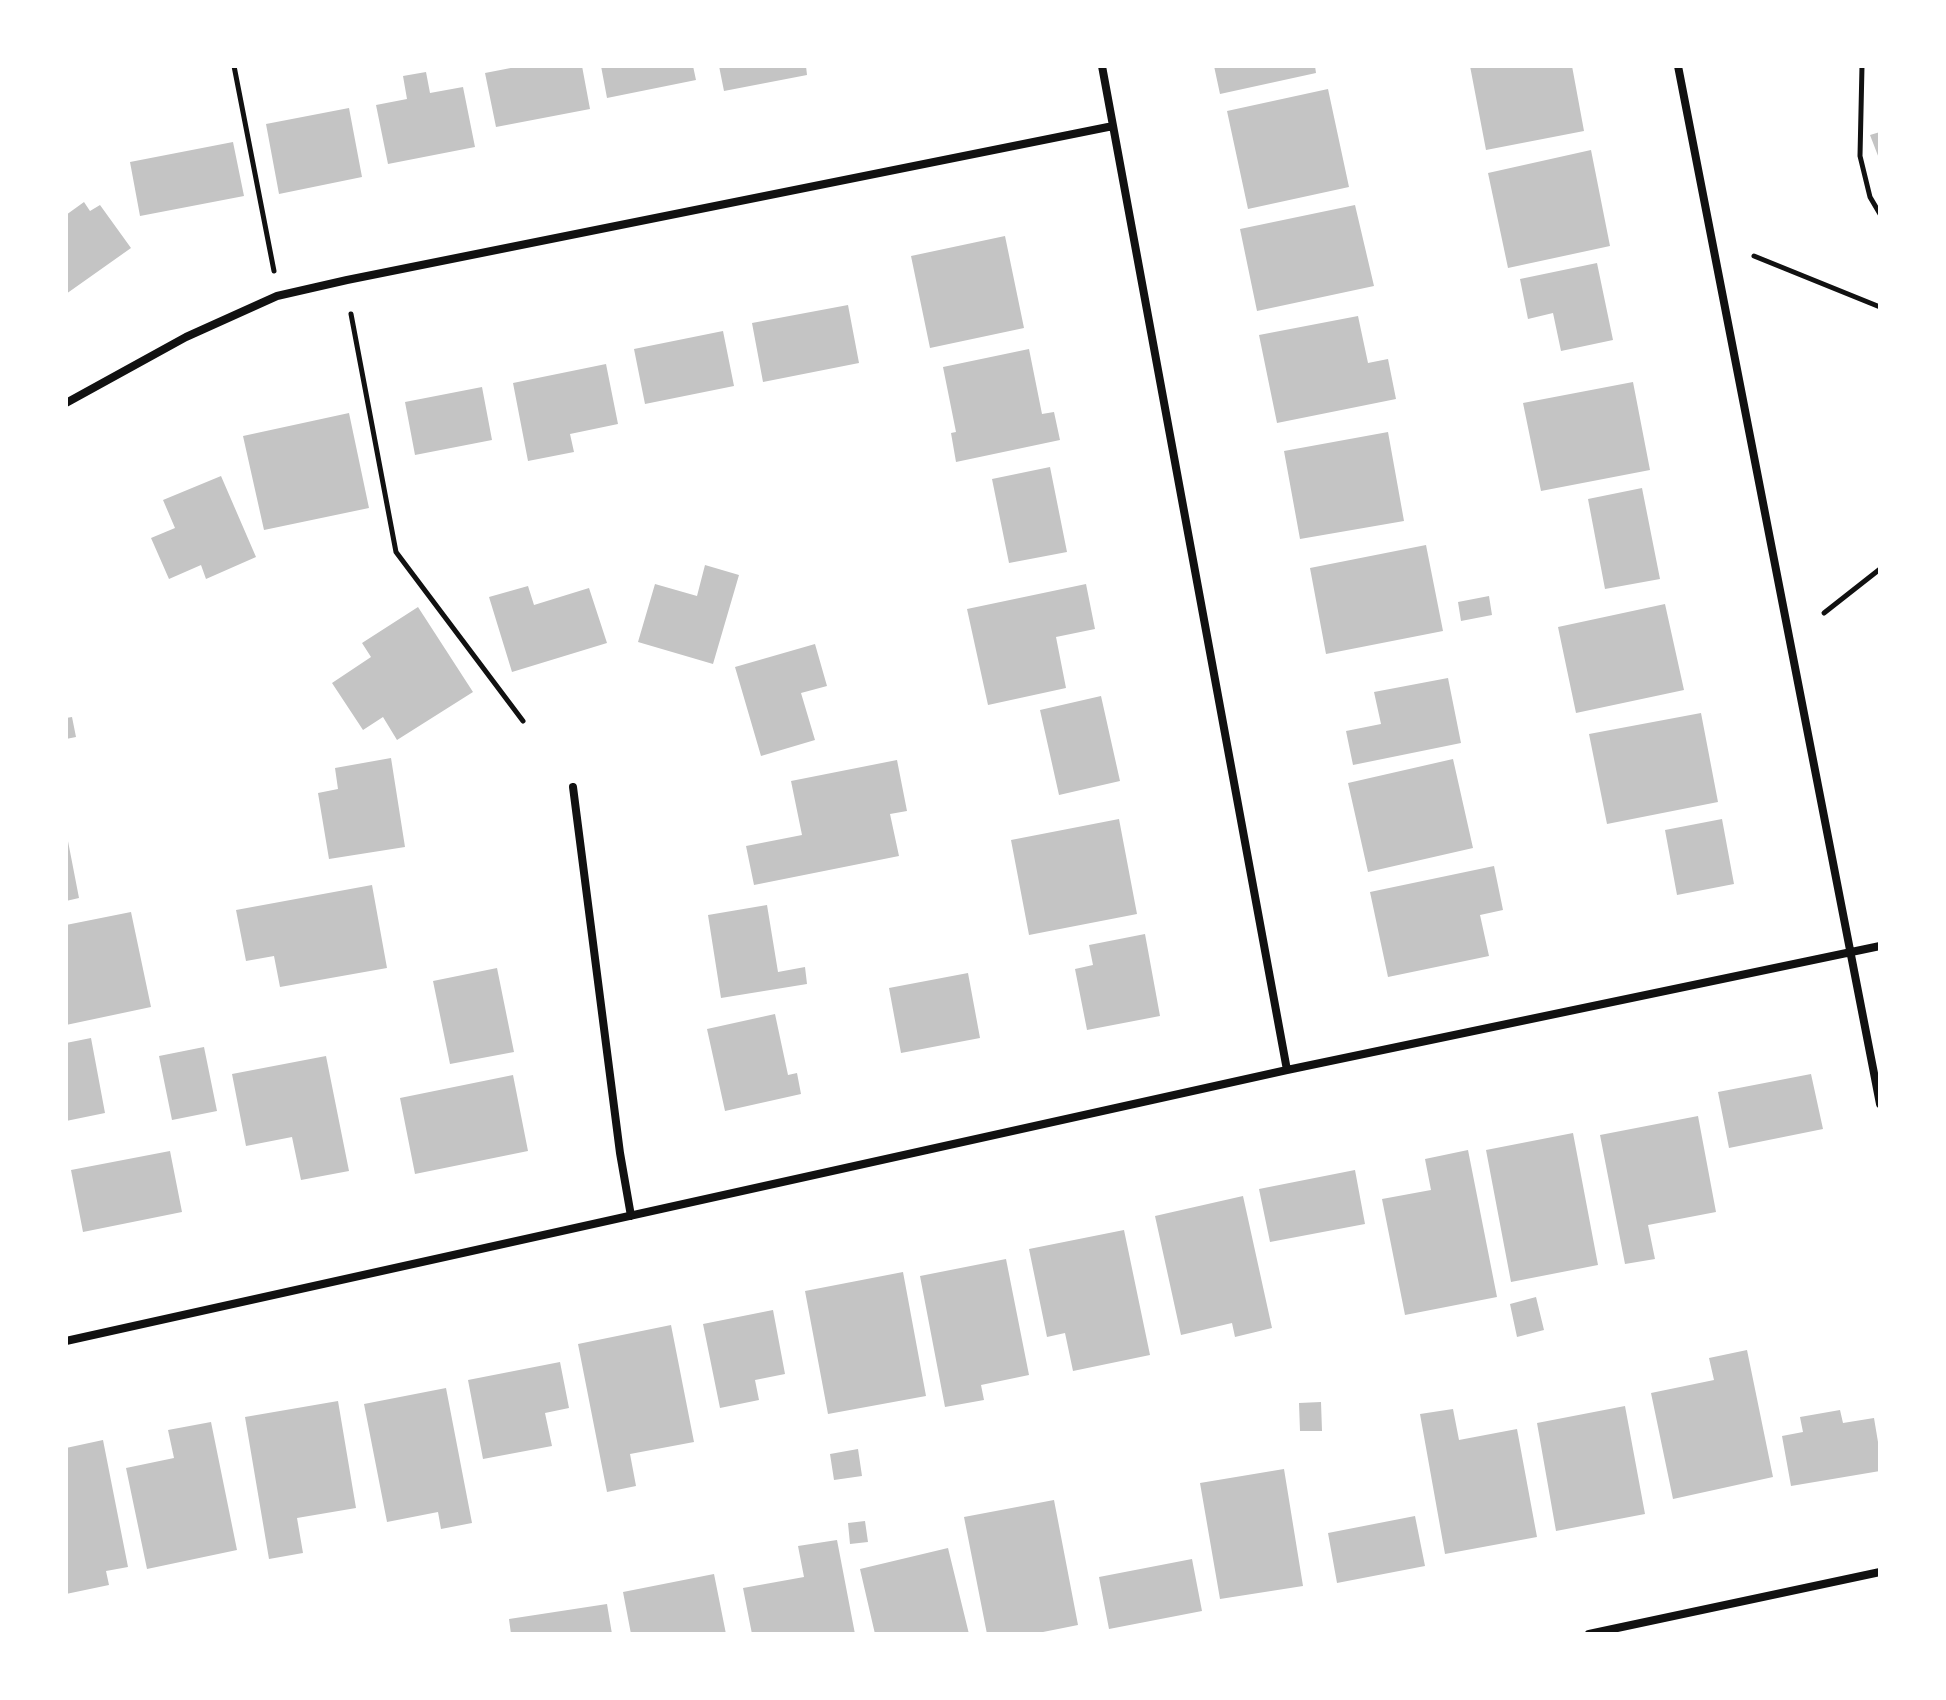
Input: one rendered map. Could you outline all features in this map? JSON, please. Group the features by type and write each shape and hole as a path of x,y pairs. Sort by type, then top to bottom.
{"street":[{"path":"1102,66 1287,1070"},
{"path":"1678,66 1880,1104"},
{"path":"66,403 186,337 277,296 1113,126"},
{"path":"573,787 620,1153 631,1216"},
{"path":"66,1341 1287,1070 1880,946"},
{"path":"1589,1634 1880,1572"}],"path":[{"path":"234,66 274,271"},
{"path":"1862,66 1860,156 1870,197 1880,214"},
{"path":"1754,256 1880,307"},
{"path":"351,314 396,552 523,721"},
{"path":"1824,613 1880,569"}],"building":[{"path":"521,66 582,66 590,109 496,127 485,73"},
{"path":"601,66 693,66 696,80 607,98"},
{"path":"719,66 806,66 807,75 724,91"},
{"path":"1214,66 1315,66 1316,73 1220,94"},
{"path":"1470,66 1572,66 1584,131 1486,150"},
{"path":"426,72 430,93 463,87 475,147 388,164 376,105 407,99 403,76"},
{"path":"1328,89 1349,187 1248,209 1227,111"},
{"path":"349,108 362,177 279,194 266,124"},
{"path":"1880,132 1880,161 1870,135"},
{"path":"233,142 244,196 140,216 130,162"},
{"path":"1591,150 1610,246 1508,268 1488,173"},
{"path":"84,202 90,211 100,205 131,248 66,294 66,215"},
{"path":"1355,205 1374,286 1257,311 1240,229"},
{"path":"1005,236 1024,328 930,348 911,256"},
{"path":"1597,263 1613,340 1561,351 1553,313 1528,319 1520,279"},
{"path":"848,305 859,363 763,382 752,323"},
{"path":"1358,316 1368,363 1388,359 1396,399 1277,423 1259,335"},
{"path":"723,331 734,386 645,404 634,349"},
{"path":"1029,349 1042,414 1054,412 1060,440 956,462 951,433 956,432 943,367"},
{"path":"606,364 618,424 570,434 574,452 528,461 513,383"},
{"path":"1633,382 1650,470 1541,491 1523,403"},
{"path":"482,387 492,440 415,455 405,402"},
{"path":"349,413 369,508 264,530 243,436"},
{"path":"1388,432 1404,521 1300,539 1284,451"},
{"path":"1050,467 1067,552 1009,563 992,479"},
{"path":"221,476 256,557 206,579 201,565 169,579 151,538 175,528 163,500"},
{"path":"1642,488 1660,579 1605,589 1588,499"},
{"path":"1426,545 1443,631 1326,654 1310,568"},
{"path":"705,565 739,575 713,664 638,642 655,584 697,596"},
{"path":"1086,584 1095,629 1056,637 1066,688 988,705 967,609"},
{"path":"528,586 534,605 589,588 607,643 512,672 489,597"},
{"path":"1489,596 1492,615 1461,621 1458,602"},
{"path":"1665,604 1684,690 1576,713 1558,627"},
{"path":"418,607 473,692 397,740 383,717 363,730 332,683 371,657 362,643"},
{"path":"815,644 827,686 801,693 815,740 761,756 735,667"},
{"path":"1448,678 1461,743 1353,765 1346,731 1381,724 1374,692"},
{"path":"1101,696 1120,781 1059,795 1040,710"},
{"path":"1701,713 1718,802 1607,824 1589,734"},
{"path":"72,717 76,737 66,739 66,718"},
{"path":"391,758 405,847 329,859 318,793 338,789 335,768"},
{"path":"1453,759 1473,848 1368,872 1348,783"},
{"path":"897,760 907,811 890,814 899,856 754,885 746,846 802,835 791,781"},
{"path":"1119,819 1137,914 1029,935 1011,840"},
{"path":"1722,819 1734,884 1677,895 1665,830"},
{"path":"66,837 79,898 66,901"},
{"path":"1494,866 1503,910 1480,915 1489,956 1388,977 1370,892"},
{"path":"372,885 387,968 280,987 274,956 246,961 236,910"},
{"path":"767,905 778,972 805,967 807,984 721,998 708,915"},
{"path":"131,912 151,1007 66,1025 66,925"},
{"path":"1145,934 1160,1016 1087,1030 1075,969 1093,965 1089,945"},
{"path":"497,968 514,1052 450,1064 433,981"},
{"path":"968,973 980,1038 901,1053 889,988"},
{"path":"775,1014 788,1075 797,1073 801,1094 725,1111 707,1029"},
{"path":"91,1038 105,1113 66,1121 66,1043"},
{"path":"204,1047 217,1111 172,1120 159,1056"},
{"path":"326,1056 349,1171 301,1180 292,1137 246,1146 232,1074"},
{"path":"1811,1074 1823,1129 1729,1148 1718,1092"},
{"path":"513,1075 528,1151 415,1174 400,1098"},
{"path":"1698,1116 1716,1212 1648,1225 1655,1259 1625,1264 1600,1135"},
{"path":"1573,1133 1598,1265 1511,1282 1486,1150"},
{"path":"1468,1150 1497,1297 1405,1315 1382,1199 1431,1190 1425,1159"},
{"path":"170,1151 182,1212 83,1232 71,1170"},
{"path":"1355,1170 1365,1224 1270,1242 1259,1189"},
{"path":"1243,1196 1272,1328 1235,1337 1232,1323 1181,1335 1155,1216"},
{"path":"1124,1230 1150,1355 1073,1371 1065,1333 1047,1337 1029,1249"},
{"path":"1006,1259 1029,1375 981,1385 984,1400 945,1407 920,1276"},
{"path":"903,1272 926,1396 828,1414 805,1291"},
{"path":"1536,1297 1544,1330 1517,1337 1510,1304"},
{"path":"773,1310 785,1374 755,1380 759,1400 720,1408 703,1324"},
{"path":"671,1325 694,1442 630,1454 636,1486 607,1492 578,1344"},
{"path":"1747,1350 1773,1477 1673,1499 1651,1393 1714,1380 1709,1358"},
{"path":"560,1362 569,1408 545,1413 552,1446 483,1459 468,1380"},
{"path":"446,1388 472,1523 441,1529 438,1512 387,1522 364,1404"},
{"path":"338,1401 356,1508 297,1518 303,1553 269,1559 245,1417"},
{"path":"1321,1402 1322,1431 1300,1431 1299,1403"},
{"path":"1625,1406 1645,1514 1556,1531 1537,1423"},
{"path":"1453,1409 1459,1440 1517,1429 1537,1537 1445,1554 1420,1414"},
{"path":"1840,1410 1843,1423 1874,1418 1880,1471 1791,1486 1782,1436 1803,1432 1800,1417"},
{"path":"211,1422 237,1550 147,1569 126,1468 174,1458 168,1430"},
{"path":"103,1440 128,1567 106,1571 109,1585 66,1594 66,1448"},
{"path":"858,1449 862,1476 834,1480 830,1454"},
{"path":"1284,1469 1303,1586 1220,1599 1200,1483"},
{"path":"1054,1500 1078,1625 1033,1634 987,1634 964,1517"},
{"path":"1415,1516 1425,1566 1337,1583 1328,1533"},
{"path":"865,1521 868,1542 850,1544 848,1523"},
{"path":"837,1540 855,1634 752,1634 743,1588 804,1577 798,1546"},
{"path":"948,1548 969,1634 875,1634 860,1569"},
{"path":"1192,1559 1202,1611 1109,1629 1099,1577"},
{"path":"714,1574 726,1634 631,1634 623,1592"},
{"path":"607,1604 612,1634 511,1634 509,1619"}]}
